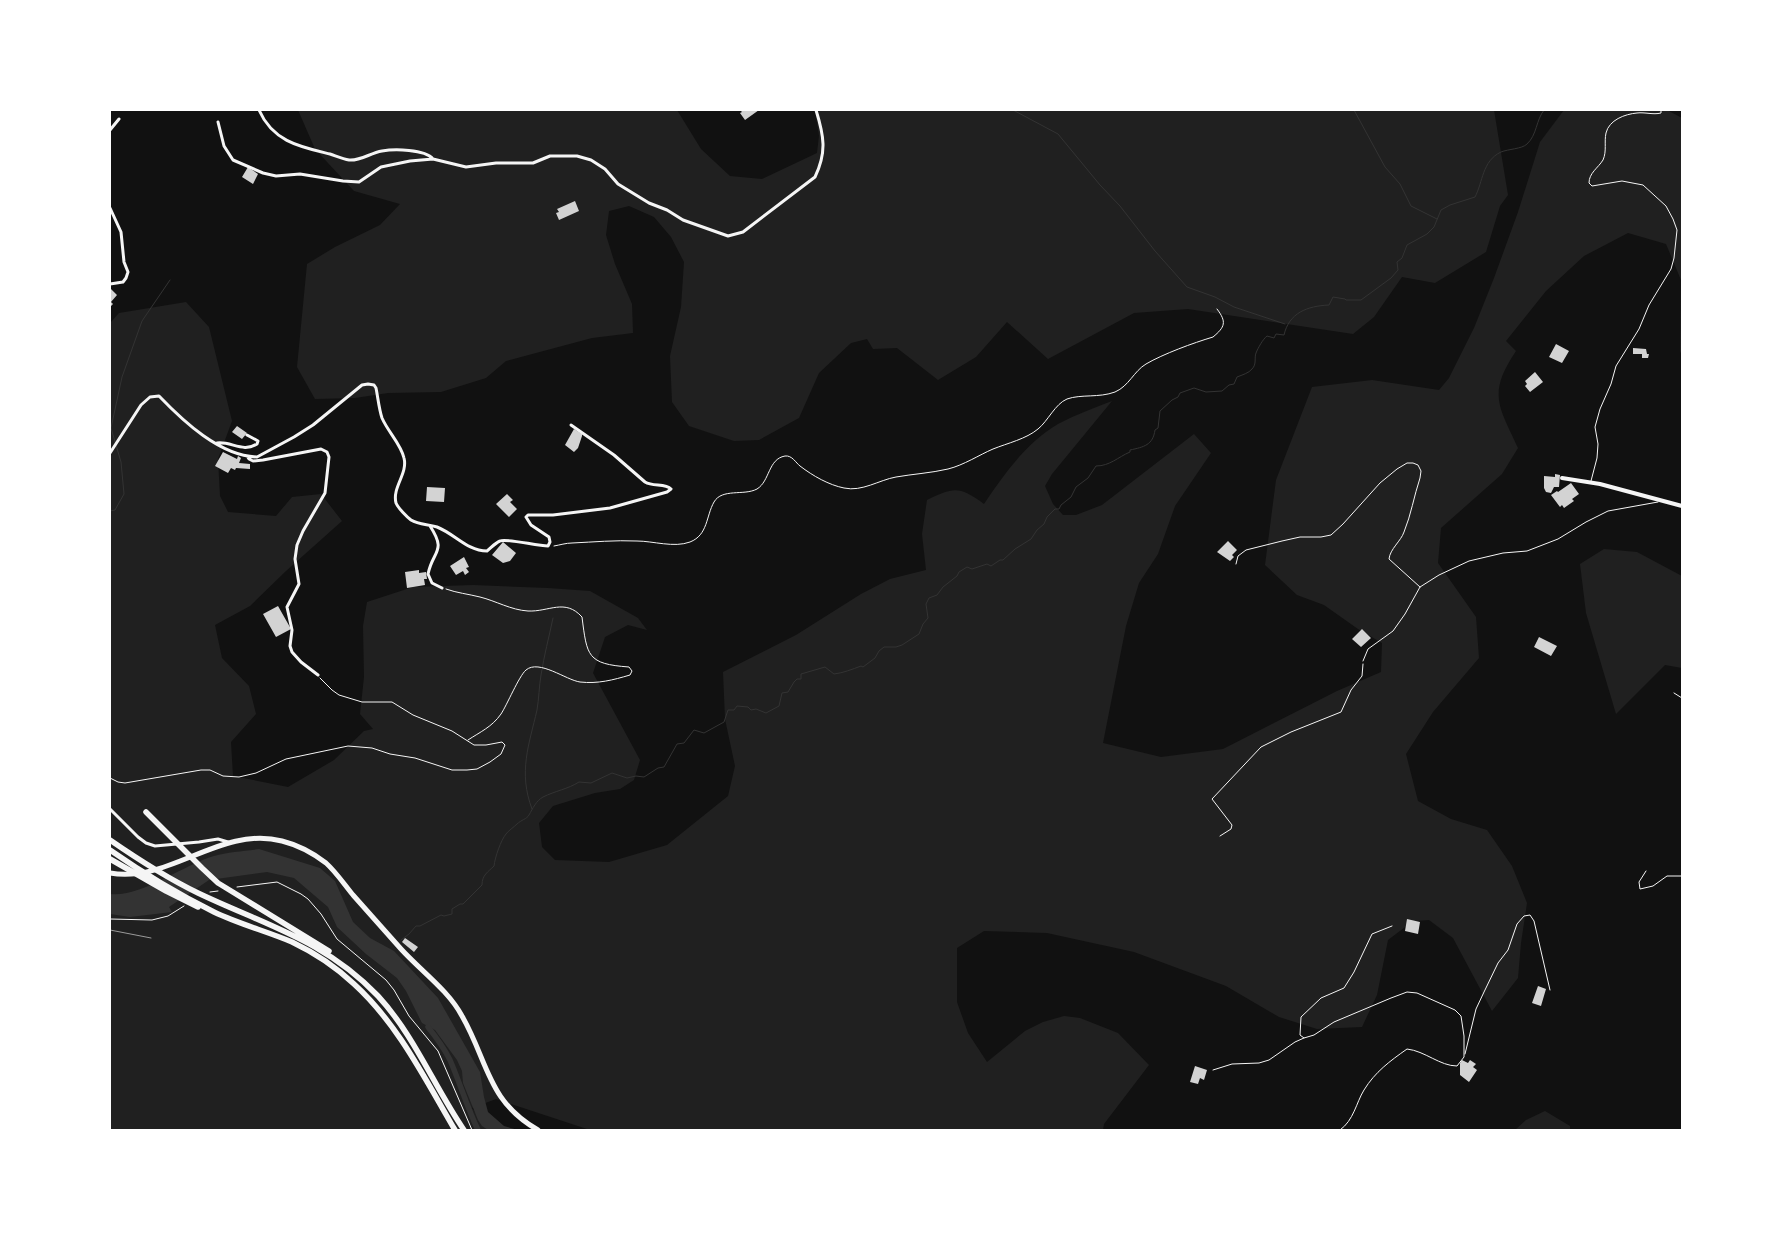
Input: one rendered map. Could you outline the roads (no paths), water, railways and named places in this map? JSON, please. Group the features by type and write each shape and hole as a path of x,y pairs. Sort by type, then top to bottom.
{"highway":[{"path":"146,812 202,868 237,895 338,957 393,1013 464,1130"},
{"path":"110,873 128,874 147,871 174,863 228,842 264,838 297,846 314,854 327,864 403,951 452,1002 462,1015 495,1090 507,1107 538,1130"},
{"path":"110,840 171,880 306,941 325,952 358,978"},
{"path":"110,850 168,887 214,912 293,943 332,967 353,983 373,1002 402,1041 454,1130"},
{"path":"110,859 184,900 214,912"}],"street":[{"path":"259,110 275,132 292,144 308,149 349,160 364,158 380,151 401,150 419,152 431,156 434,160"},
{"path":"218,122 224,146 233,160 263,173 273,175 300,174 359,182 388,164 434,160 466,167 496,163 533,163 550,156 577,156 590,160 605,169 618,184 649,203 667,210 683,220 728,236 743,232 783,200 804,187 814,177 821,165 824,148 822,129 816,110"},
{"path":"110,130 119,120"},
{"path":"110,208 121,232 124,262 128,272 123,282 110,284"},
{"path":"110,453 141,405 152,396 159,396 184,422 226,449 257,457 294,437 330,412 356,389 368,384 374,385 382,418 404,458 405,469 396,494 396,504 410,519 437,527 455,536 469,548 487,551 499,541 506,540 536,546 548,546 550,542 549,537 531,525 526,517 528,515 553,515 610,508 667,492 671,489 667,486 655,486 645,482 614,455 571,425"},
{"path":"216,443 224,442 240,448 251,448 258,441 247,435"},
{"path":"247,455 253,461 325,449 329,457 325,493 297,545 295,559 299,584 287,607 292,630 290,646 292,652 301,662 318,675"},
{"path":"1562,478 1591,482 1682,506"},
{"path":"429,526 439,545 438,552 428,574 432,583 442,588"},
{"path":"110,809 138,838 155,846 218,839 228,842"}],"lane":[{"path":"1591,482 1597,458 1598,444 1595,428 1600,409 1616,366 1639,329 1649,305 1671,269 1677,230 1674,219 1666,206 1643,186 1622,181 1592,186 1589,183 1589,178 1602,160 1605,152 1606,131 1612,122 1621,117 1637,113 1655,115 1661,113 1661,110"},
{"path":"1236,564 1238,556 1246,550 1300,538 1331,535 1397,469 1413,463 1418,465 1421,471 1420,478 1406,528 1389,559 1420,587"},
{"path":"1363,661 1368,649 1393,631 1420,587 1439,575 1469,561 1503,553 1527,551 1558,539 1608,511 1660,501"},
{"path":"1674,693 1682,698"},
{"path":"1646,871 1638,882 1640,889 1654,886 1667,876 1682,876"},
{"path":"1340,1130 1352,1117 1363,1092 1374,1075 1389,1061 1407,1049 1415,1050 1449,1066 1457,1066 1464,1057 1476,1009 1498,963 1508,950 1517,924 1524,916 1530,915 1534,921 1550,990"},
{"path":"1304,1038 1300,1035 1301,1018 1322,998 1344,988 1354,972 1372,934 1392,926"},
{"path":"1213,1070 1232,1064 1259,1063 1269,1060 1295,1042 1314,1035 1334,1022 1406,992 1417,993 1456,1010 1461,1016 1464,1036 1464,1057"}],"waterway":[{"path":"1013,110 1058,134 1187,287 1215,297 1234,307 1285,324"},
{"path":"1354,110 1385,167 1400,184 1411,206 1437,219"},
{"path":"401,940 416,926 420,926 441,915 452,914 452,909 463,904 482,885 484,876 494,866 504,837 528,816 543,797 579,782 591,783 612,773 627,778 644,777 658,768 664,767 677,744 684,743 694,730 704,733 724,722 728,710 734,710 737,706 748,707 751,710 756,709 766,713 779,706 782,693 788,692 794,682 797,679 801,679 801,674 825,667 834,674 863,667 875,658 884,647 902,645 919,634 928,618 926,604 929,598 937,595 959,572 967,567 972,569 987,564 991,566 1003,560 1015,549 1031,539 1044,524 1047,517 1055,509 1059,509 1071,497 1076,487 1088,478 1096,466 1110,463 1130,452 1130,450 1140,448 1150,442 1155,430 1158,428 1160,411 1178,397 1180,393 1194,388 1206,392 1222,391 1229,385 1234,384 1237,377 1252,369 1256,353 1265,337 1274,338 1276,334 1284,335 1290,321 1300,312 1313,307 1329,305 1333,297 1346,300 1361,300 1391,278 1398,270 1397,262 1402,258 1407,245 1427,234 1434,227 1441,210 1475,197 1490,161 1501,152 1527,144 1533,136 1544,110"},
{"path":"110,511 115,510 124,494 121,462 111,428 122,377 142,321 170,280"},
{"path":"532,809 526,783 526,759 537,710 540,679 553,618"},
{"path":"428,1027 450,1060 478,1130"}],"railway":[{"path":"110,930 151,938"}]}
